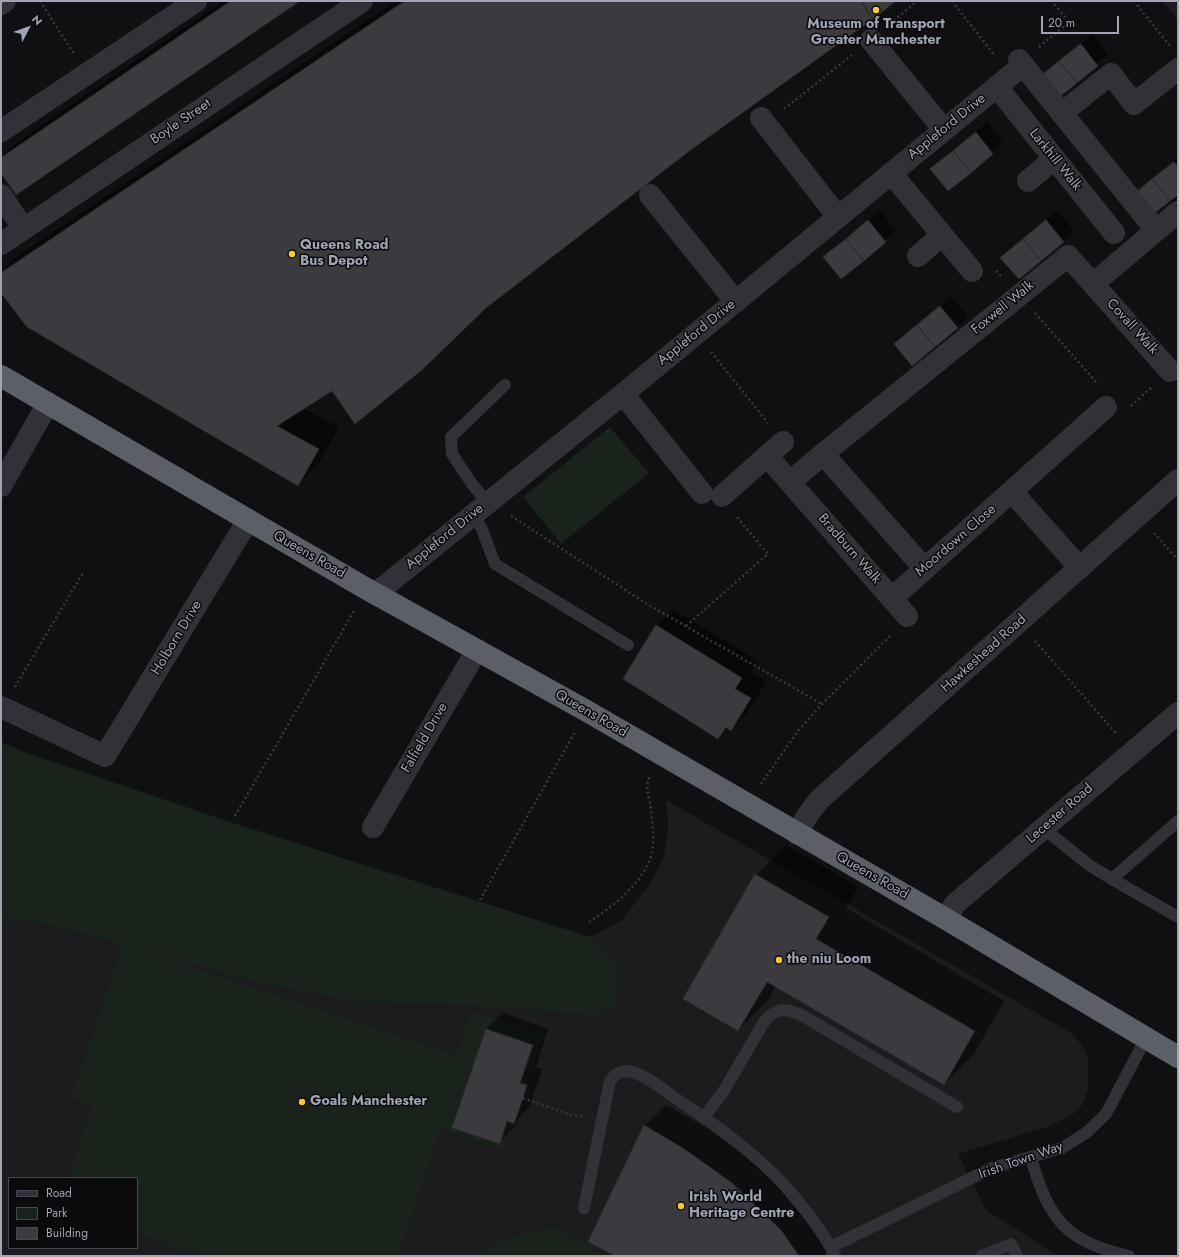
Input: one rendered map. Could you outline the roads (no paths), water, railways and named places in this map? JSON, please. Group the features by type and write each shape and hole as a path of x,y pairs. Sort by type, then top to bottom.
{"highway":[{"name":"Queens Road","path":"1,376 375,594 660,753 797,834 946,919 1178,1057"}],"street":[{"path":"1,4 5,1"},
{"path":"1,131 196,1"},
{"name":"Boyle Street","path":"1,244 362,1"},
{"path":"871,40 944,130"},
{"path":"1062,113 1111,74 1134,104 1176,60"},
{"path":"1013,71 1062,113 1156,230"},
{"name":"Appleford Drive","path":"375,594 736,302 1013,71"},
{"name":"Larkhill Walk","path":"1013,71 1054,159 1114,233"},
{"path":"763,121 838,217"},
{"path":"1028,180 1054,159"},
{"path":"891,173 972,271"},
{"path":"1,194 23,228"},
{"path":"650,195 736,302"},
{"path":"1093,284 1178,212"},
{"path":"918,256 942,235"},
{"name":"Foxwell Walk","path":"790,482 825,458 1019,295 1068,256 1093,284"},
{"name":"Covall Walk","path":"1093,284 1170,371"},
{"path":"623,394 712,495 775,449 790,482"},
{"name":"Moordown Close","path":"901,590 924,568 1012,492 1104,398"},
{"path":"1,486 48,403"},
{"path":"825,458 924,568"},
{"name":"Hawkeshead Road","path":"797,834 807,816 819,800 1178,480"},
{"name":"Bradburn Walk","path":"790,482 907,616"},
{"path":"1012,492 1080,568"},
{"name":"Holborn Drive","path":"2,707 105,756 248,520"},
{"name":"Falfield Drive","path":"373,827 477,650"},
{"name":"Lecester Road","path":"946,919 955,904 1178,713"}],"lane":[{"path":"504,385 451,437 452,454 484,505 482,529 495,564 628,645"},
{"path":"1112,879 1178,821"},
{"path":"1043,828 1089,865 1178,917"},
{"path":"704,1117 723,1092 764,1022 772,1013 781,1010 794,1011 957,1107"},
{"name":"Irish Town Way","path":"833,1251 992,1168 1062,1148 1086,1133 1106,1114 1146,1038"},
{"path":"584,1208 610,1081 614,1075 624,1071 634,1072 651,1081 704,1117 757,1158 808,1214 833,1251"},
{"path":"1031,1158 1046,1201 1057,1218 1071,1234 1087,1244 1129,1256"},
{"path":"982,1256 1011,1244 1017,1256"}],"place":[{"name":"Museum of Transport Greater Manchester","path":"876,10"},
{"name":"Queens Road Bus Depot","path":"292,254"},
{"name":"the niu Loom","path":"779,960"},
{"name":"Goals Manchester","path":"302,1102"},
{"name":"Irish World Heritage Centre","path":"681,1206"}]}
